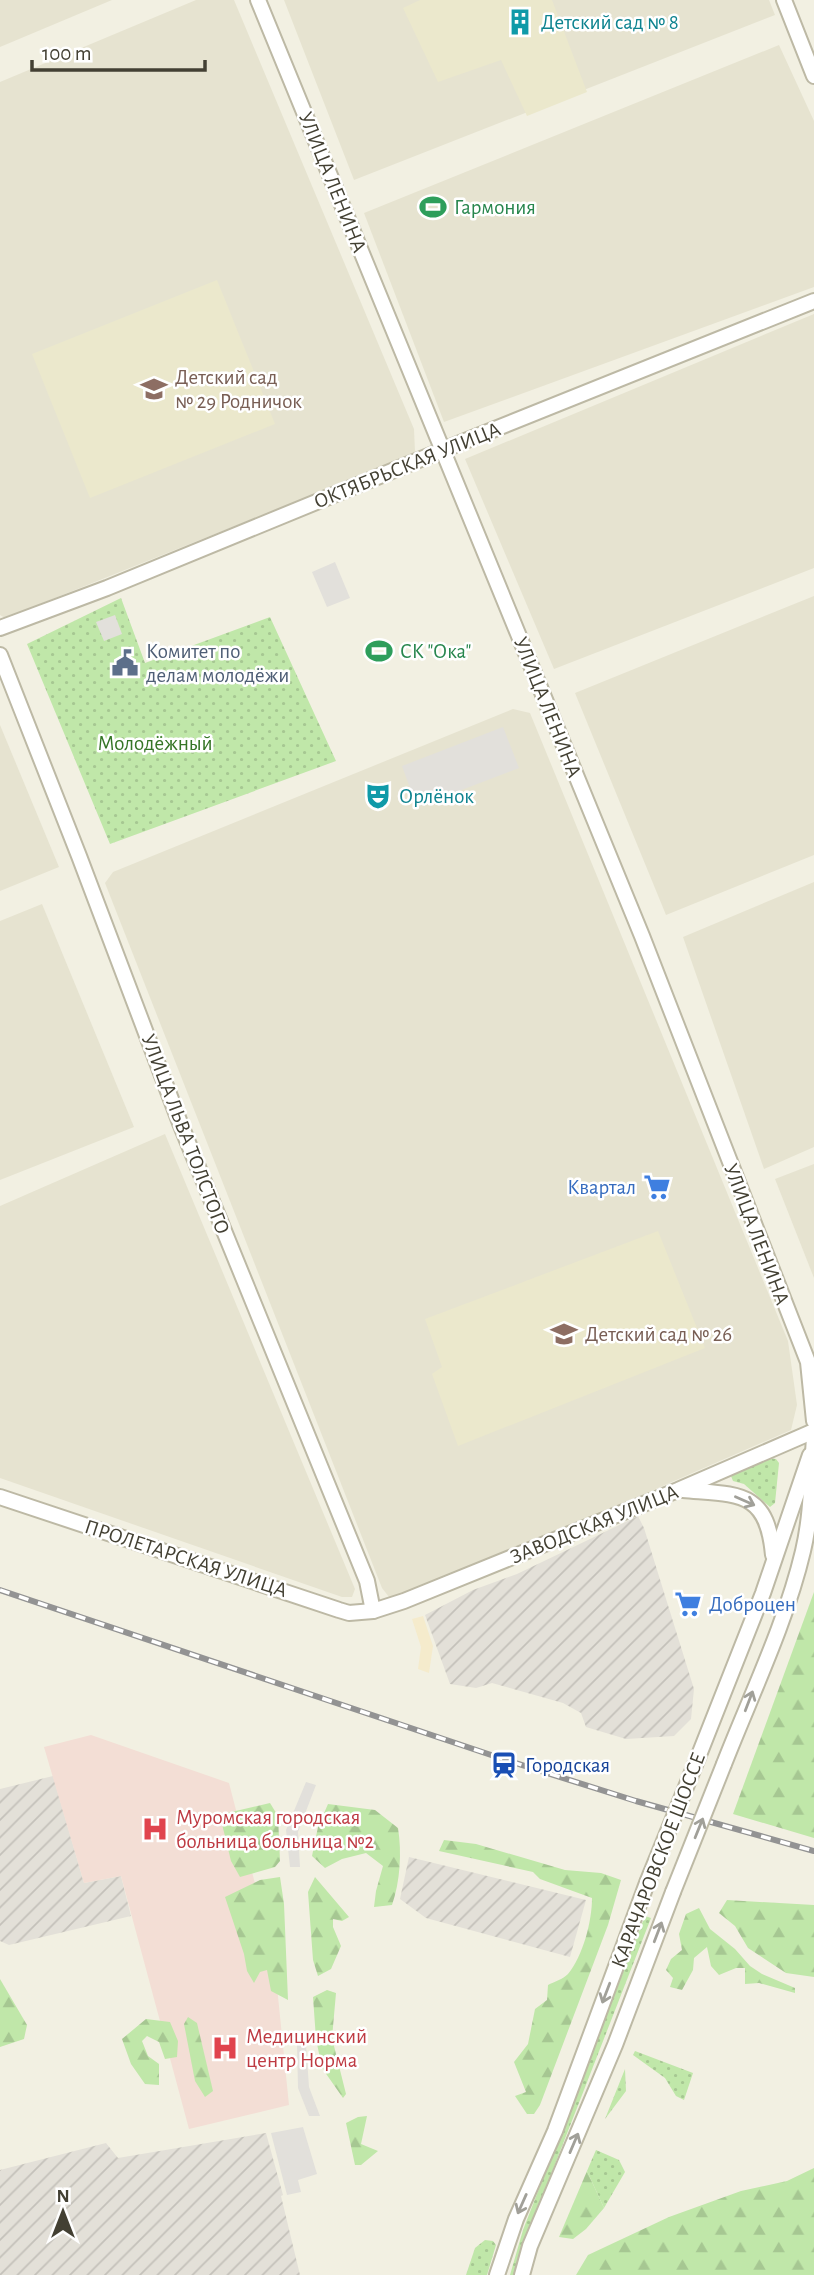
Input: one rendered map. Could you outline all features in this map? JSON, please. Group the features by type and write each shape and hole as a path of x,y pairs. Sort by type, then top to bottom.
{"street":[{"name":"УЛИЦА ЛЕНИНА","path":"258,0 642,936 808,1362 814,1421"},
{"path":"784,0 814,76"},
{"name":"ОКТЯБРЬСКАЯ УЛИЦА","path":"0,628 107,588 814,301"},
{"name":"УЛИЦА ЛЬВА ТОЛСТОГО","path":"0,655 180,1123 367,1581 373,1611"},
{"name":"ЗАВОДСКАЯ УЛИЦА","path":"373,1611 443,1586 814,1431"},
{"name":"КАРАЧАРОВСКОЕ ШОССЕ","path":"497,2275 516,2219 555,2131 647,1883 774,1562 814,1441"},
{"name":"КАРАЧАРОВСКОЕ ШОССЕ","path":"522,2275 530,2246 615,2045 792,1588 803,1551 811,1502 814,1441"},
{"path":"678,1490 721,1493 753,1504 761,1510 771,1530 774,1562"},
{"path":"795,1495 806,1492 811,1502"},
{"name":"ПРОЛЕТАРСКАЯ УЛИЦА","path":"0,1497 340,1610 373,1611"}],"shaded area":[{"path":"0,0 112,0 0,47"},
{"path":"196,0 234,0 414,429 415,452 5,618 0,615 0,82"},
{"path":"284,0 769,0 775,15 354,180"},
{"path":"420,0 552,0 587,92 527,116 501,60 438,82 403,8"},
{"path":"779,45 814,121 814,287 444,422 364,213"},
{"name":"Детский сад № 29 Родничок","path":"217,280 275,424 90,498 32,354"},
{"path":"814,314 814,568 554,669 465,459"},
{"path":"335,562 350,598 327,607 312,572"},
{"path":"814,596 814,855 666,915 575,693"},
{"path":"115,615 122,634 104,641 96,622"},
{"path":"513,709 530,713 788,1341 797,1405 791,1430 415,1594 389,1597 382,1588 105,883 113,872"},
{"path":"0,725 59,867 0,891"},
{"path":"503,727 519,768 417,807 402,766"},
{"path":"814,882 814,1147 764,1169 683,937"},
{"path":"42,904 134,1127 0,1180 0,921"},
{"path":"165,1134 355,1589 352,1597 342,1597 0,1478 0,1206"},
{"path":"814,1164 814,1278 775,1179"},
{"name":"Детский сад № 26","path":"658,1231 705,1348 458,1446 432,1374 442,1367 425,1319"},
{"path":"638,1516 694,1689 691,1719 674,1736 626,1739 586,1727 581,1713 563,1703 492,1683 476,1688 450,1684 425,1615 473,1590 517,1574"},
{"path":"423,1616 433,1646 429,1673 418,1669 421,1647 412,1619"},
{"name":"Муромская городская больница больница №2","path":"91,1735 229,1783 274,1957 289,2105 189,2129 121,1876 84,1883 44,1747"},
{"path":"53,1776 84,1883 121,1876 131,1916 9,1945 0,1941 0,1789"},
{"path":"306,1782 316,1785 298,1832 300,1867 290,1867 286,1830"},
{"path":"409,1857 586,1900 570,1957 426,1918 400,1899"},
{"path":"306,2044 309,2087 320,2116 309,2116 298,2088 297,2045"},
{"path":"303,2127 317,2174 298,2180 301,2192 287,2195 271,2133"},
{"path":"266,2133 300,2275 0,2275 0,2170 106,2143 118,2158"}],"green space":[{"name":"Молодёжный","path":"121,598 145,663 270,617 336,761 110,844 27,644"},
{"path":"769,1458 776,1459 779,1463 775,1503 770,1507 744,1484 733,1481 731,1476"},
{"path":"814,1592 814,1838 733,1814"},
{"path":"270,1803 278,1816 280,1861 275,1867 240,1877 231,1861 221,1820 227,1813"},
{"path":"328,1804 375,1810 398,1828 400,1867 392,1905 374,1907 383,1866 366,1853 342,1859 325,1868 312,1856 318,1827"},
{"path":"444,1840 476,1844 565,1870 601,1873 621,1880 608,1925 540,2105 534,2114 527,2114 515,2096 526,2092 514,2062 528,2044 535,2009 547,2000 548,1985 568,1974 578,1958 588,1927 592,1898 540,1879 533,1872 439,1851"},
{"path":"280,1877 284,1904 288,2000 271,1991 267,1970 260,1972 254,1983 247,1971 225,1897 260,1880"},
{"path":"315,1877 349,1917 342,1921 333,1919 333,1927 341,1946 331,1969 318,1976 313,1960 308,1892"},
{"path":"727,1900 814,1905 814,1977 786,1973 748,1948 735,1926 719,1913"},
{"path":"699,1908 710,1929 735,1949 750,1966 795,1988 795,1993 759,1983 745,1984 745,1968 736,1968 719,1975 711,1966 707,1947 694,1958 693,1970 682,1990 670,1987 673,1978 666,1970 671,1959 682,1950 679,1934 686,1914"},
{"path":"645,1916 651,1918 529,2231 517,2275 510,2275 523,2230"},
{"path":"0,1979 27,2025 24,2039 0,2047"},
{"path":"327,1990 336,1993 332,2038 346,2094 343,2098 322,2068 316,2039 313,1997"},
{"path":"188,2017 197,2023 213,2091 205,2097 195,2081 184,2024"},
{"path":"146,2019 170,2022 178,2041 177,2057 165,2059 159,2042 147,2036 142,2041 148,2056 159,2064 159,2085 145,2084 131,2064 122,2039"},
{"path":"635,2051 693,2073 684,2100 676,2096 665,2078 633,2055"},
{"path":"625,2069 626,2091 605,2119"},
{"path":"367,2116 361,2144 378,2151 361,2165 355,2165 346,2123"},
{"path":"596,2150 619,2160 625,2172 604,2208 587,2171"},
{"path":"814,2168 814,2275 576,2275 588,2255 669,2217 741,2191 787,2181"},
{"path":"587,2171 604,2208 586,2229 573,2239 559,2237"},
{"path":"485,2240 493,2241 496,2245 487,2275 466,2275 475,2248"}],"railway":[{"path":"0,1590 506,1760 636,1801 814,1851"}],"place":[{"name":"Детский сад № 8","path":"520,22"},
{"name":"Гармония","path":"433,207"},
{"name":"Детский сад № 29 Родничок","path":"154,389"},
{"name":"СК \"Ока\"","path":"379,651"},
{"name":"Комитет по делам молодёжи","path":"125,663"},
{"name":"Орлёнок","path":"378,796"},
{"name":"Квартал","path":"657,1187"},
{"name":"Детский сад № 26","path":"564,1334"},
{"name":"Доброцен","path":"688,1604"},
{"name":"Городская","path":"504,1765"},
{"name":"Муромская городская больница больница №2","path":"155,1829"},
{"name":"Медицинский центр Норма","path":"225,2048"}]}
